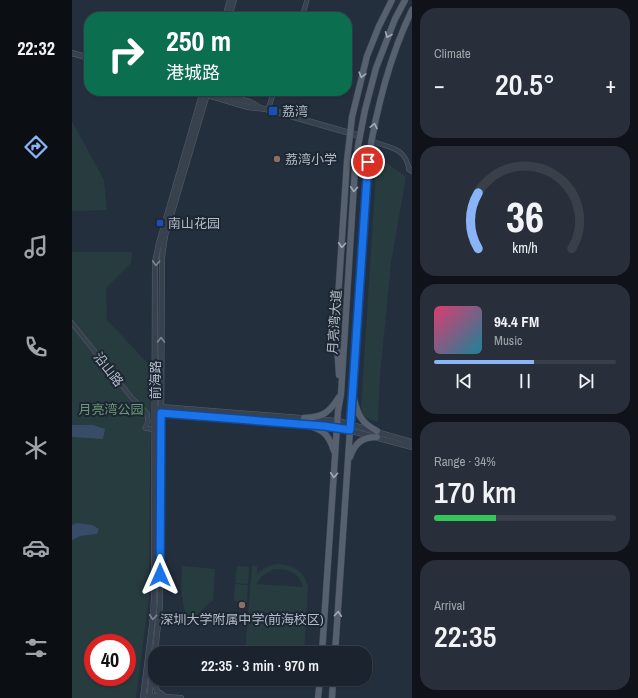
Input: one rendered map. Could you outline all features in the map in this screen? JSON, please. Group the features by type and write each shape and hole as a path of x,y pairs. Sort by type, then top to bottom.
{"main road":[{"path":"304,421 324,414 333,407 341,391 336,328 348,147 352,117 367,56 379,26 392,0"},
{"name":"月亮湾大道","path":"322,646 337,424 341,391 356,168 360,136 376,68 395,19 405,0"},
{"name":"月亮湾大道","path":"335,646 367,170 371,141 379,105 394,54 412,10"},
{"path":"348,464 357,443 362,439 377,434 360,417 352,389"},
{"path":"304,421 325,433 332,444 335,461"},
{"path":"318,698 319,686"},
{"path":"333,686 333,697"}],"street":[{"path":"226,12 230,0"},
{"path":"230,12 234,0"},
{"path":"303,12 306,0"},
{"path":"72,53 84,57"},
{"name":"前海路","path":"146,697 153,617 156,253 205,96"},
{"name":"前海路","path":"156,646 160,605 162,251 205,96"},
{"path":"224,96 250,102 267,110 360,136"},
{"path":"267,110 272,96"},
{"path":"371,141 402,153 411,170"},
{"name":"沿山路","path":"72,323 84,336 132,398 147,413 148,422 145,428 155,430"},
{"path":"155,410 337,424 412,442"},
{"path":"377,434 412,447"},
{"name":"前海路","path":"146,697 149,686"},
{"path":"155,686 157,691 165,697"},
{"path":"314,698 319,690"},
{"path":"146,697 181,698"}],"green space":[{"path":"72,121 104,180 107,210 72,211"},
{"path":"377,156 406,177 391,263 380,375 378,422 364,417 361,409"},
{"name":"月亮湾公园","path":"72,252 132,252 131,263 106,288 107,320 151,367 149,597 136,698 72,698"},
{"path":"282,564 292,567 304,577 308,587 304,646 246,646 252,566 257,566 257,574 266,567","holes":["274,569 284,569 296,575 303,587 256,584 262,576"]},
{"path":"182,566 215,569 213,600 187,624 181,591"},
{"path":"237,566 249,567 248,584 235,583"},
{"path":"235,584 248,585 247,602 234,601"}],"water":[{"path":"72,425 93,425 105,429 103,439 72,437"},
{"path":"77,523 92,525 99,529 97,534 80,536 72,540 72,525"}],"place":[{"name":"荔湾","path":"273,111"},
{"name":"荔湾小学","path":"277,159"},
{"name":"南山花园","path":"160,223"},
{"name":"深圳大学附属中学(前海校区)","path":"242,605"}],"route":[{"path":"160,575 161,413 337,427 350,430 368,162"}]}
